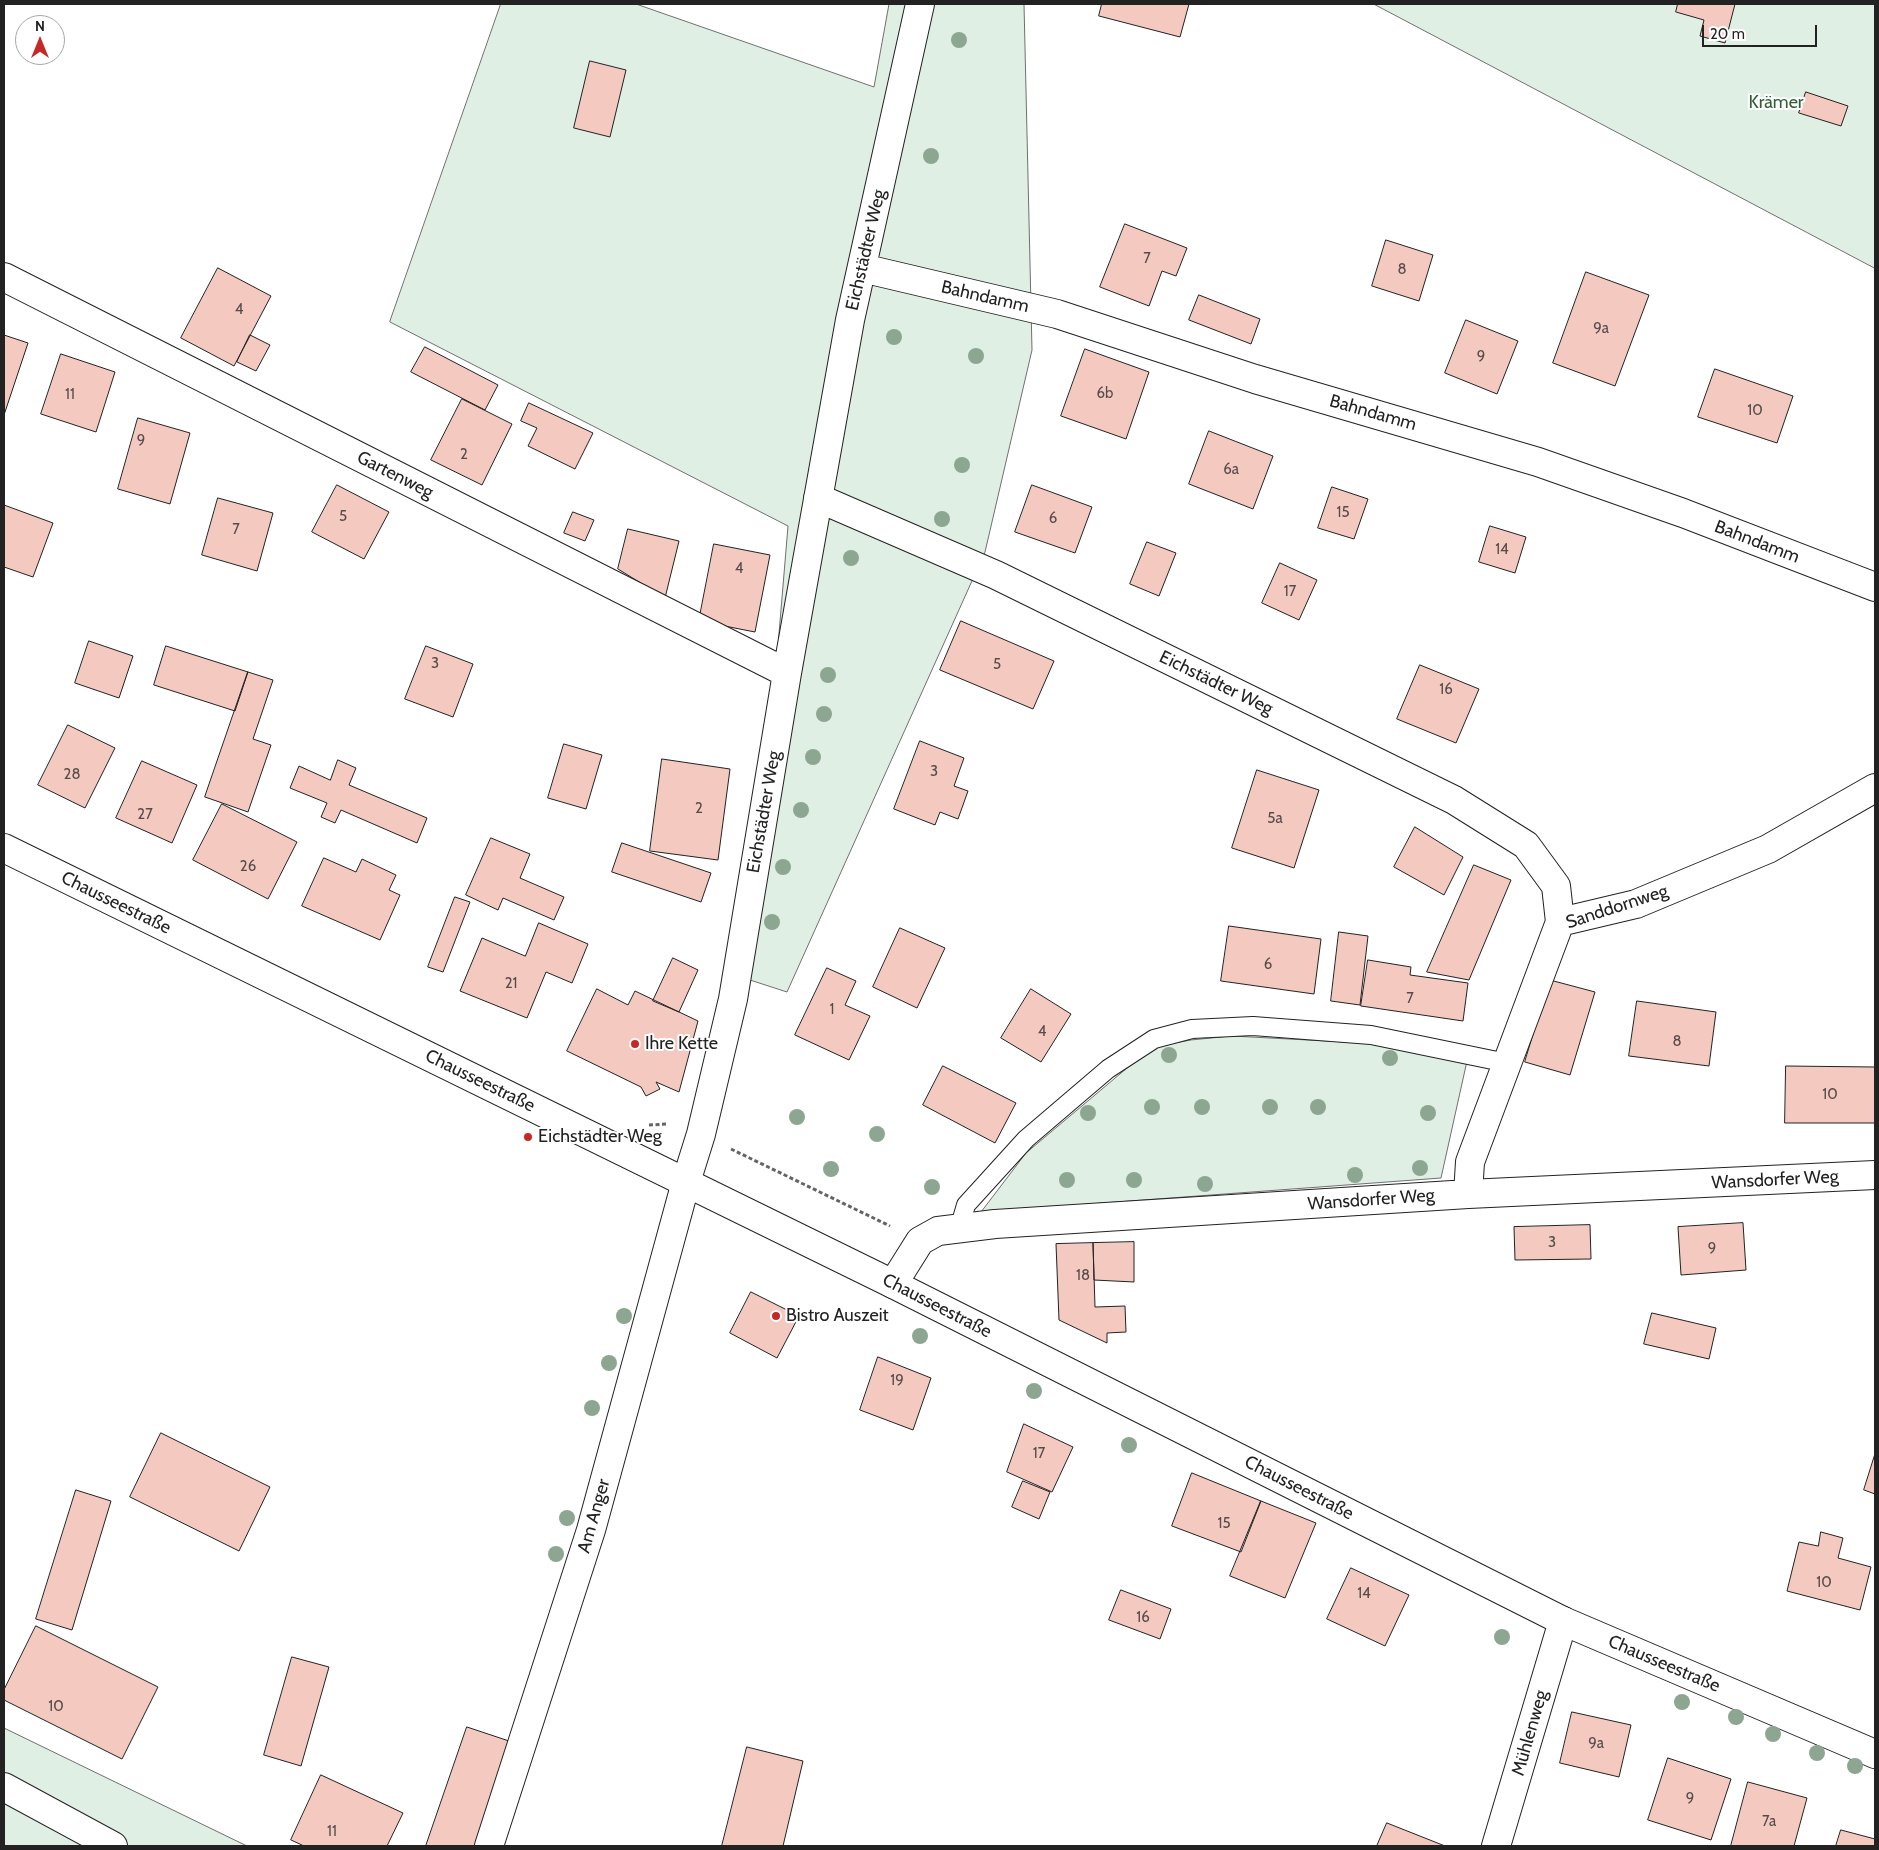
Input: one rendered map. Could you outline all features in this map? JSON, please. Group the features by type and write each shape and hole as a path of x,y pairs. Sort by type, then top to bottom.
{"street":[{"name":"Eichstädter Weg","path":"686,1182 701,1134 733,999 787,673 850,320 918,4"},
{"name":"Bahndamm","path":"862,268 1057,314 1255,379 1538,462 1683,513 1875,587"},
{"name":"Gartenweg","path":"4,277 787,673"},
{"name":"Eichstädter Weg","path":"818,498 996,575 1454,800 1526,845 1556,886 1560,922"},
{"name":"Sanddornweg","path":"1468,1194 1470,1162 1560,922 1636,904 1768,849 1875,788"},
{"name":"Chausseestraße","path":"4,848 893,1284 1563,1621 1875,1754"},
{"name":"Wansdorfer Weg","path":"920,1241 938,1231 995,1224 1468,1194 1875,1175"},
{"name":"Am Anger","path":"489,1846 591,1530 686,1182"},
{"path":"893,1284 920,1241"},
{"name":"Mühlenweg","path":"1496,1846 1563,1621"},
{"path":"4,1788 113,1846"}],"lane":[{"path":"959,1228 966,1205 1026,1139 1108,1069 1154,1039 1192,1029 1253,1026 1371,1035 1507,1063"}],"path":[{"path":"642,1126 672,1124"},
{"path":"725,1146 920,1241"}],"green space":[{"path":"501,4 636,4 874,87 889,4 1024,4 1032,350 985,552 787,992 750,980 788,526 390,322"},
{"name":"Krämer","path":"1374,4 1875,4 1875,268"},
{"path":"1232,1036 1365,1043 1467,1061 1441,1178 981,1212 1026,1153 1152,1047 1191,1040"},
{"path":"4,1728 247,1846 4,1846"}],"building":[{"path":"1102,4 1189,4 1180,37 1099,16"},
{"path":"1678,4 1735,4 1725,43 1700,36 1704,20 1676,12"},
{"path":"590,61 626,70 610,137 574,128"},
{"path":"1806,92 1848,106 1841,126 1799,113"},
{"path":"1125,224 1187,248 1176,276 1162,271 1149,306 1100,287"},
{"path":"1386,240 1433,255 1419,301 1372,286"},
{"path":"218,268 271,296 234,366 181,338"},
{"path":"1586,272 1649,295 1615,386 1553,363"},
{"path":"1199,295 1260,319 1251,344 1189,320"},
{"path":"1466,320 1518,341 1497,394 1445,373"},
{"path":"4,335 28,343 4,415"},
{"path":"250,335 270,345 256,371 237,362"},
{"path":"425,347 498,385 485,410 411,372"},
{"path":"1085,349 1149,372 1126,439 1061,416"},
{"path":"61,354 115,372 96,432 41,414"},
{"path":"1715,369 1793,396 1777,443 1698,417"},
{"path":"462,399 512,424 482,485 431,460"},
{"path":"529,403 593,433 575,469 528,446 537,428 521,421"},
{"path":"138,418 190,433 170,504 118,489"},
{"path":"1209,431 1273,456 1253,509 1189,484"},
{"path":"337,485 389,512 364,559 312,532"},
{"path":"1032,485 1092,507 1075,553 1015,532"},
{"path":"1332,487 1368,499 1354,539 1318,528"},
{"path":"218,498 273,513 257,571 202,555"},
{"path":"4,505 53,523 33,577 4,567"},
{"path":"573,512 594,520 585,541 564,533"},
{"path":"1490,526 1526,537 1515,573 1479,562"},
{"path":"628,529 679,541 665,598 618,569"},
{"path":"1147,542 1176,553 1159,596 1130,584"},
{"path":"714,544 770,555 755,632 699,621"},
{"path":"1280,563 1317,580 1299,620 1262,603"},
{"path":"961,621 1054,661 1033,709 940,670"},
{"path":"89,641 133,656 119,698 75,683"},
{"path":"166,646 248,672 235,711 154,685"},
{"path":"426,646 473,664 453,717 405,699"},
{"path":"1420,665 1479,689 1456,743 1397,719"},
{"path":"248,672 273,680 253,739 271,745 248,812 205,797"},
{"path":"68,725 115,748 85,808 38,785"},
{"path":"920,741 964,758 954,786 968,791 958,819 940,812 935,825 894,809"},
{"path":"564,744 602,755 586,809 548,798"},
{"path":"662,759 730,769 718,860 650,851"},
{"path":"338,760 356,768 349,785 427,818 417,843 341,810 335,823 321,817 327,803 290,788 299,766 330,780"},
{"path":"142,761 197,785 172,843 116,818"},
{"path":"1257,770 1319,790 1294,868 1232,848"},
{"path":"222,804 297,842 268,899 193,860"},
{"path":"1415,827 1463,857 1444,895 1394,867"},
{"path":"491,838 530,854 520,878 564,897 554,920 503,898 498,910 466,895"},
{"path":"622,843 711,873 701,902 612,872"},
{"path":"324,858 356,872 362,859 396,875 389,890 400,895 380,940 302,906"},
{"path":"1474,865 1511,880 1469,980 1427,972"},
{"path":"455,897 470,902 443,972 428,967"},
{"path":"539,923 588,944 572,983 546,972 527,1018 460,991 482,938 525,956"},
{"path":"1229,926 1321,939 1314,994 1221,981"},
{"path":"900,928 945,948 917,1008 873,987"},
{"path":"1339,932 1368,936 1360,1005 1331,1001"},
{"path":"673,958 698,970 679,1012 653,1001"},
{"path":"1368,960 1411,967 1410,975 1468,983 1463,1021 1361,1006"},
{"path":"827,968 856,981 845,1005 870,1016 849,1060 795,1035"},
{"path":"1550,980 1595,992 1570,1075 1525,1062"},
{"path":"597,989 628,1005 635,991 698,1021 679,1092 656,1082 660,1089 646,1096 641,1087 567,1051"},
{"path":"1031,989 1071,1014 1041,1062 1001,1038"},
{"path":"1637,1001 1716,1012 1709,1066 1629,1056"},
{"path":"943,1066 1016,1103 995,1143 923,1105"},
{"path":"1786,1066 1875,1067 1875,1123 1785,1123"},
{"path":"1743,1223 1746,1270 1681,1275 1678,1227"},
{"path":"1590,1225 1591,1259 1515,1260 1514,1227"},
{"path":"1134,1242 1134,1282 1094,1280 1093,1243"},
{"path":"1093,1243 1095,1307 1125,1306 1126,1332 1107,1333 1107,1343 1059,1320 1056,1244"},
{"path":"751,1292 799,1316 777,1358 730,1333"},
{"path":"1652,1313 1716,1328 1709,1359 1644,1344"},
{"path":"878,1357 931,1378 913,1430 860,1410"},
{"path":"1024,1424 1073,1447 1052,1492 1007,1472"},
{"path":"161,1433 270,1487 239,1551 130,1497"},
{"path":"1875,1454 1875,1494 1864,1490"},
{"path":"1192,1473 1261,1501 1241,1552 1172,1526"},
{"path":"1023,1481 1050,1492 1039,1519 1012,1507"},
{"path":"76,1490 111,1501 72,1630 36,1619"},
{"path":"1261,1501 1316,1523 1285,1598 1230,1576"},
{"path":"1821,1532 1843,1538 1838,1558 1871,1567 1860,1610 1787,1591 1799,1542 1818,1546"},
{"path":"1351,1568 1409,1595 1385,1646 1327,1619"},
{"path":"1121,1590 1171,1609 1160,1639 1109,1620"},
{"path":"36,1626 158,1687 122,1759 4,1700 4,1690"},
{"path":"292,1657 329,1667 301,1766 264,1755"},
{"path":"1572,1712 1631,1725 1619,1777 1560,1763"},
{"path":"467,1727 512,1742 477,1846 426,1846"},
{"path":"747,1747 803,1761 783,1846 722,1846"},
{"path":"1668,1758 1731,1779 1711,1840 1648,1820"},
{"path":"321,1775 403,1813 387,1846 304,1846 291,1840"},
{"path":"1748,1782 1807,1798 1794,1846 1731,1846"},
{"path":"1387,1823 1445,1846 1377,1846"},
{"path":"1841,1830 1875,1839 1875,1846 1836,1846"}],"place":[{"name":"Ihre Kette","path":"635,1044"},
{"name":"Eichstädter Weg","path":"528,1137"},
{"name":"Bistro Auszeit","path":"776,1316"}]}
